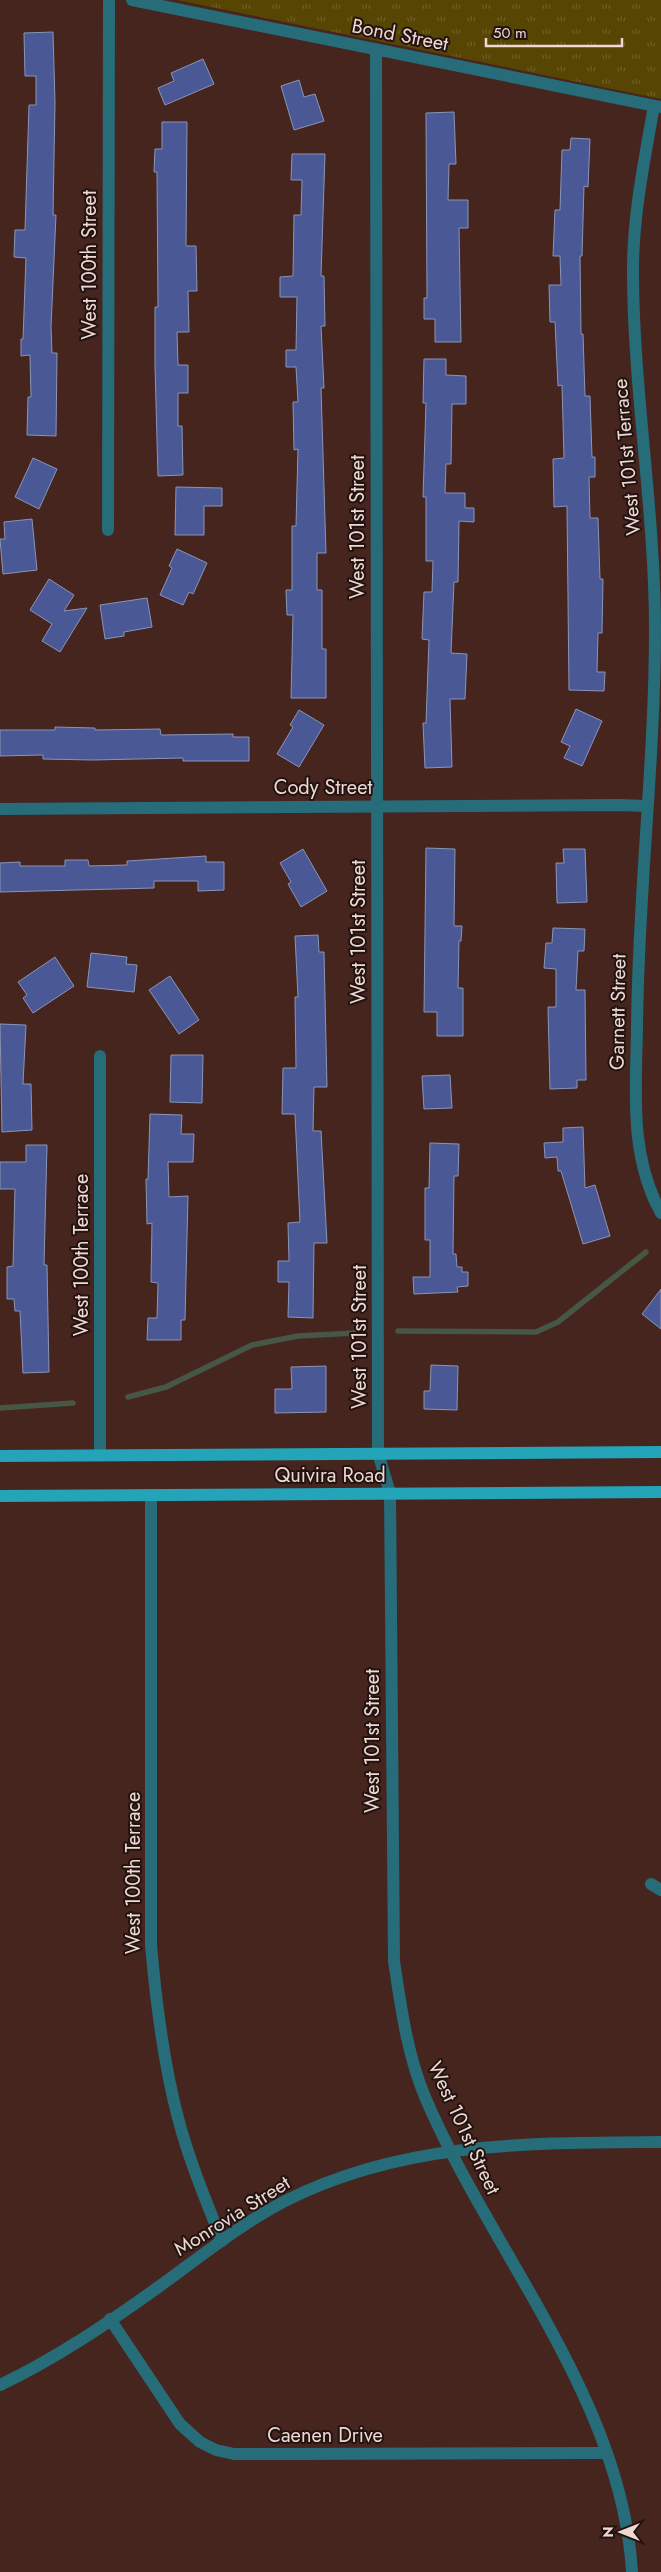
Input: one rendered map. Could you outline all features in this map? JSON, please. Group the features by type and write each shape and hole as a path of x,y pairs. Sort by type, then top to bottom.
{"main road":[{"name":"Quivira Road","path":"0,1456 661,1452"},
{"name":"Quivira Road","path":"0,1496 661,1492"}],"street":[{"name":"West 100th Street","path":"108,530 109,0"},
{"name":"Bond Street","path":"132,0 658,106"},
{"name":"West 101st Street","path":"376,49 378,1454 390,1493 392,1912 394,1961 404,2026 425,2096 475,2199 568,2359 606,2453 621,2496 632,2572"},
{"name":"West 101st Terrace","path":"646,806 653,715 655,628 652,536 633,277 636,218 658,106"},
{"name":"Cody Street","path":"0,809 646,806"},
{"name":"Garnett Street","path":"646,806 637,950 637,1133 647,1183 661,1213"},
{"name":"West 100th Terrace","path":"100,1056 100,1455"},
{"name":"West 100th Terrace","path":"151,1495 151,1945 156,2005 165,2061 178,2119 222,2241"},
{"name":"Monrovia Street","path":"0,2384 25,2373 110,2320 222,2241 284,2202 328,2182 384,2163 451,2151 514,2144 661,2142"},
{"name":"Caenen Drive","path":"110,2320 180,2424 200,2442 216,2450 234,2454 606,2453"}],"green space":[{"path":"177,0 661,0 661,99"}],"building":[{"path":"53,32 55,102 53,215 56,215 51,327 52,353 57,353 56,436 27,435 28,397 31,397 30,355 21,356 26,258 14,257 15,230 25,230 29,105 36,105 36,76 25,76 24,33"},
{"path":"203,59 214,84 165,105 158,88 174,81 171,73"},
{"path":"299,80 304,97 315,94 324,121 294,130 281,86"},
{"path":"454,112 456,164 449,164 448,200 468,200 468,228 459,228 461,342 435,342 435,319 424,319 424,298 427,298 426,113"},
{"path":"162,122 187,122 186,246 196,246 197,291 188,291 189,332 177,332 178,365 188,365 188,393 178,393 178,426 182,426 183,475 158,476 155,366 155,307 158,307 157,172 154,172 155,149 162,149"},
{"path":"571,138 590,139 588,187 584,186 582,256 580,256 581,334 583,334 585,396 590,396 592,457 595,457 595,477 589,477 590,518 598,518 600,579 603,579 602,633 598,633 597,672 605,672 604,691 569,690 567,506 554,507 553,459 564,458 562,385 558,386 555,322 550,322 549,285 561,285 560,256 553,256 555,210 560,210 562,150 570,150"},
{"path":"292,154 325,154 321,276 324,276 325,326 321,326 324,388 321,388 326,553 317,553 317,590 322,590 322,649 326,649 326,698 291,698 293,615 287,615 286,590 292,590 292,526 296,526 298,449 294,450 293,402 298,402 296,367 286,367 286,350 296,350 297,297 280,297 280,277 293,276 294,215 301,215 302,180 291,180"},
{"path":"424,359 446,359 446,375 466,376 466,404 452,404 451,464 446,464 445,493 465,493 465,508 474,508 474,522 459,521 458,582 454,582 451,653 467,654 465,699 450,699 452,767 425,768 423,723 426,723 429,640 422,639 424,592 432,592 433,561 426,561 426,497 423,497 426,403 423,403"},
{"path":"33,458 57,469 39,509 15,497"},
{"path":"176,487 222,488 222,506 204,506 204,535 175,535"},
{"path":"32,519 37,570 3,574 0,539 5,539 4,522"},
{"path":"177,549 207,563 193,594 189,592 183,605 160,595 172,568 169,566"},
{"path":"49,579 74,595 64,611 87,608 60,652 42,641 52,624 30,610"},
{"path":"147,598 152,627 124,632 124,636 105,639 100,605"},
{"path":"576,709 602,721 582,766 564,758 570,746 561,742"},
{"path":"299,710 324,725 299,767 277,754 293,727 290,725"},
{"path":"55,727 95,728 95,730 160,729 161,735 233,734 233,737 249,737 249,761 183,761 183,758 43,759 43,755 0,756 0,730 55,730"},
{"path":"426,848 455,849 454,926 462,926 461,941 459,941 458,988 463,988 463,1036 437,1036 437,1012 424,1012"},
{"path":"303,849 327,891 301,907 288,884 291,882 280,863"},
{"path":"563,849 585,849 587,902 557,903 556,863 564,863"},
{"path":"206,856 206,862 224,862 224,890 198,891 198,881 154,881 154,888 0,892 0,863 20,862 20,866 65,866 65,860 88,860 89,866 127,865 127,861"},
{"path":"553,928 585,929 584,951 578,951 576,990 585,990 586,1080 577,1080 577,1088 550,1089 548,1007 556,1007 556,969 544,968 546,943 552,943"},
{"path":"318,935 319,952 324,952 327,1087 314,1087 313,1131 321,1131 327,1243 314,1243 313,1318 288,1317 289,1282 278,1282 278,1261 289,1261 288,1223 300,1222 295,1114 282,1114 283,1068 296,1068 295,997 298,997 295,936"},
{"path":"91,953 127,957 126,964 137,965 134,992 87,987"},
{"path":"55,957 74,986 33,1013 23,998 27,995 18,982"},
{"path":"170,976 199,1020 179,1034 149,990"},
{"path":"0,1024 26,1025 23,1084 31,1084 32,1130 2,1132"},
{"path":"171,1055 203,1055 202,1103 170,1102"},
{"path":"450,1075 452,1108 424,1109 422,1076"},
{"path":"150,1114 182,1115 181,1134 194,1134 193,1162 168,1162 169,1197 188,1196 185,1320 181,1320 181,1340 147,1340 148,1318 157,1318 158,1283 151,1282 152,1223 147,1224 146,1179 148,1179"},
{"path":"583,1127 585,1188 595,1185 610,1236 583,1244 561,1171 558,1171 557,1157 545,1158 544,1143 563,1142 563,1128"},
{"path":"430,1143 459,1144 458,1176 454,1176 453,1254 456,1254 457,1267 462,1267 462,1272 468,1272 468,1286 457,1287 458,1292 414,1294 413,1277 430,1277 430,1240 425,1240 425,1188 429,1188"},
{"path":"26,1145 47,1145 44,1265 47,1265 49,1372 23,1373 20,1311 15,1311 14,1299 7,1299 7,1267 13,1266 15,1189 0,1189 0,1162 26,1162"},
{"path":"661,1289 661,1329 642,1314"},
{"path":"431,1365 458,1366 457,1410 424,1409 424,1391 430,1391"},
{"path":"326,1366 326,1412 275,1413 275,1389 292,1389 291,1367"}],"waterway":[{"path":"398,1331 536,1332 558,1322 646,1252"},
{"path":"128,1397 166,1387 252,1345 298,1336 355,1333"},
{"path":"0,1408 73,1403"}]}
